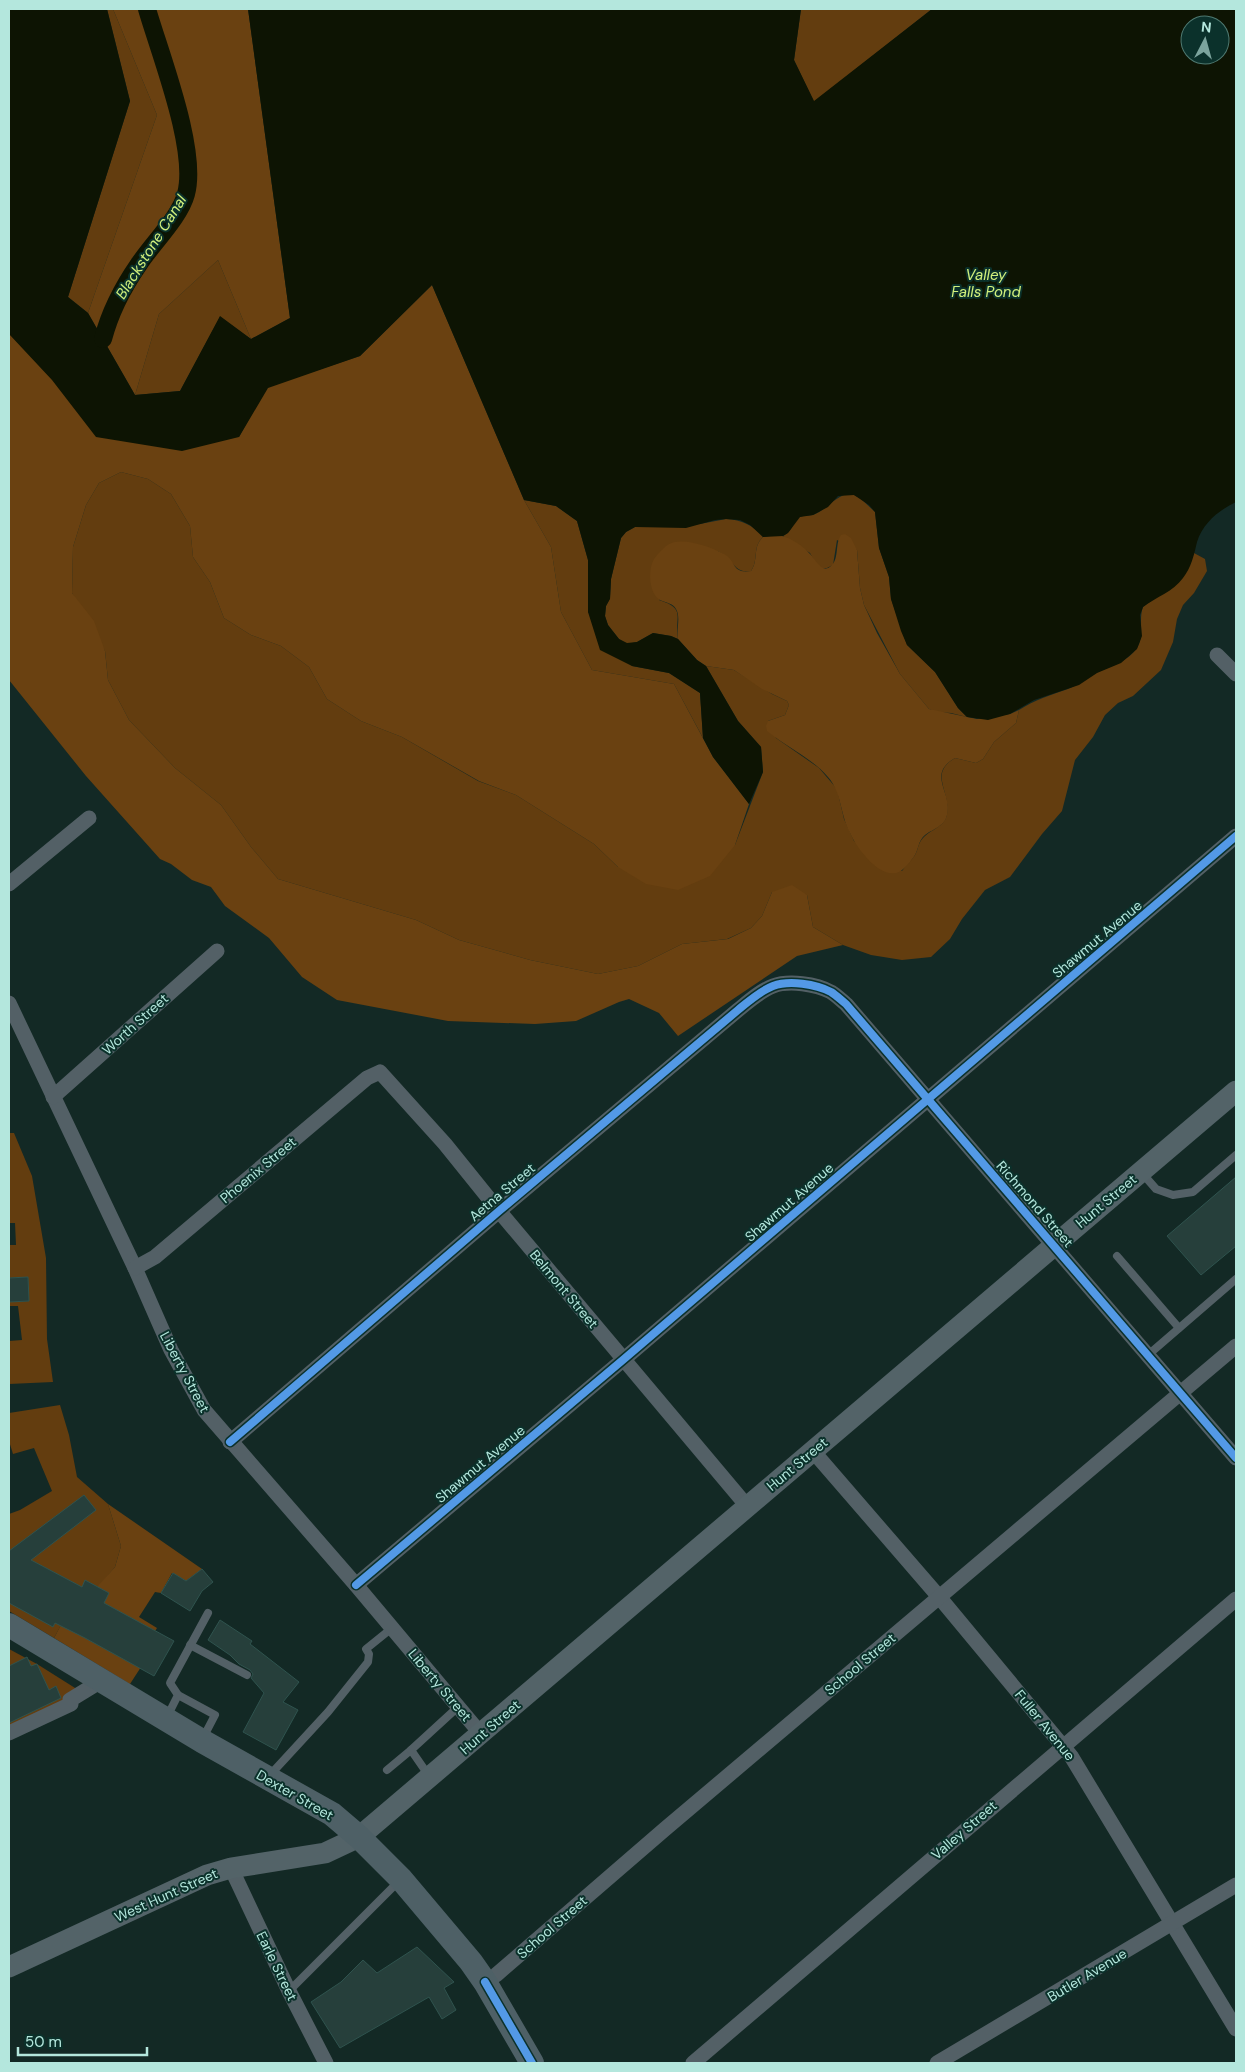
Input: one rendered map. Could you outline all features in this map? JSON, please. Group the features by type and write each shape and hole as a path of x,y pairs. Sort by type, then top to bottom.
{"main road":[{"name":"Hunt Street","path":"359,1837 1236,1090"},
{"name":"Dexter Street","path":"9,1625 165,1719 332,1814 359,1837 401,1879 471,1962 532,2063"},
{"name":"West Hunt Street","path":"9,1967 207,1875 231,1868 324,1853 359,1837"}],"street":[{"path":"1217,655 1236,674"},
{"path":"9,884 89,818"},
{"name":"Shawmut Avenue","path":"356,1585 624,1359 1236,836"},
{"name":"Worth Street","path":"53,1097 217,951"},
{"name":"Richmond Street","path":"802,984 832,992 846,1004 1236,1458"},
{"name":"Aetna Street","path":"230,1442 499,1211 761,992 776,985 802,984"},
{"name":"Liberty Street","path":"9,1003 172,1350 204,1410 356,1585 481,1734"},
{"name":"Belmont Street","path":"380,1072 445,1144 747,1506"},
{"name":"Phoenix Street","path":"135,1268 155,1257 367,1078 380,1072"},
{"name":"School Street","path":"484,1982 496,1975 664,1829 940,1598 1236,1346"},
{"name":"Fuller Avenue","path":"812,1450 940,1598 1063,1745 1174,1924 1236,2029"},
{"name":"Valley Street","path":"693,2063 1236,1598"},
{"path":"9,1733 71,1704 70,1700 101,1681"},
{"name":"Earle Street","path":"231,1868 289,1991 326,2063"},
{"name":"Butler Avenue","path":"937,2063 1174,1924 1236,1885"}],"lane":[{"path":"1141,1172 1156,1190 1173,1195 1193,1192 1236,1154"},
{"path":"1117,1256 1179,1328"},
{"path":"1148,1354 1236,1279"},
{"path":"202,1740 215,1716 178,1695 170,1683 208,1614"},
{"path":"267,1778 328,1712 368,1662 369,1654 366,1649 392,1628"},
{"path":"190,1645 247,1675"},
{"path":"165,1719 178,1695"},
{"path":"387,1770 458,1707"},
{"path":"411,1750 430,1778"},
{"path":"289,1991 401,1879"}],"shaded area":[{"path":"107,9 113,9 157,115 88,313 68,297 130,101"},
{"path":"113,9 248,9 290,318 251,339 218,260 159,314 135,395 88,313 157,115"},
{"path":"801,9 932,9 814,102 794,60"},
{"path":"218,260 251,339 220,317 180,391 135,395 159,314"},
{"path":"432,285 524,500 551,547 561,612 592,670 674,684 713,757 749,804 735,845 710,876 678,890 646,884 618,867 594,844 516,795 479,781 402,737 361,721 327,699 309,667 281,646 251,635 224,618 210,582 193,557 190,526 171,494 148,479 121,472 99,483 86,505 73,547 72,593 94,621 105,651 108,680 129,720 175,768 221,805 251,847 278,879 416,920 459,940 530,960 598,974 638,966 682,944 728,939 751,928 762,916 772,892 792,885 807,895 813,927 843,945 797,956 678,1036 659,1013 629,999 576,1021 535,1024 448,1021 337,1000 302,977 269,938 225,906 211,887 192,880 171,864 160,859 86,776 9,680 9,333 49,376 239,437 267,387 360,356"},
{"path":"121,472 148,479 171,494 190,526 193,557 210,582 224,618 251,635 281,646 309,667 327,699 361,721 402,737 478,781 516,795 594,844 618,867 735,845 763,772 761,747 738,721 706,666 734,670 772,694 787,701 789,705 785,715 768,721 776,738 819,768 837,789 844,819 854,841 902,871 915,855 921,840 941,825 946,818 947,806 942,777 943,770 947,764 955,758 976,763 983,759 994,742 1016,723 1019,710 1080,683 1094,674 1119,663 1133,653 1141,638 1143,607 1179,581 1185,574 1194,553 1205,559 1207,571 1194,593 1183,605 1177,619 1173,642 1161,670 1133,696 1118,703 1105,715 1093,737 1075,760 1062,811 1010,877 985,890 962,919 950,939 931,957 902,960 871,955 843,945 813,927 807,895 772,892 762,916 751,928 727,939 682,944 638,966 598,974 530,960 459,940 416,920 278,879 251,847 221,805 175,768 129,720 108,680 105,651 72,593 73,547 86,505 99,483"},
{"path":"847,494 860,498 875,512 879,548 889,577 891,599 907,645 935,672 958,708 967,717 929,709 900,674 864,605 860,588 857,550 837,540 833,565 822,568 816,564 810,553 783,536 789,532 798,518 818,513 838,498"},
{"path":"524,500 556,506 577,521 588,560 588,612 632,666 669,673 700,693 703,738 674,684 592,670 561,612 551,547"},
{"path":"726,519 747,524 763,537 756,549 755,562 751,571 740,570 727,557 717,551 659,600 668,603 676,610 678,615 678,639 653,633 637,642 627,644 619,639 608,625 605,616 606,606 610,598 611,579 621,538 626,532 635,527 700,524"},
{"path":"845,534 851,538 857,550 860,588 864,605 877,633 900,674 929,709 977,719 1010,714 1019,710 1016,723 994,742 983,759 976,763 955,758 947,764 942,771 941,777 948,807 946,819 941,825 923,837 915,855 904,868 896,873 889,873 875,866 862,853 847,826 833,783 822,770 767,731 768,721 785,715 789,705 787,701 762,689 734,670 706,666 697,660 678,639 678,616 675,607 656,597 650,582 650,570 653,561 666,546 672,543 695,543 711,548 728,557 740,571 751,571 755,562 756,549 763,537 780,535 800,545 819,565 828,568 836,558 839,538"},
{"path":"9,1133 14,1133 32,1176 46,1258 47,1339 53,1382 9,1384 9,1341 22,1340 18,1306 9,1306 9,1302 29,1301 28,1277 9,1278 9,1245 16,1245 15,1223 9,1223"},
{"path":"60,1405 69,1435 77,1477 108,1504 121,1546 115,1567 100,1585 97,1587 85,1581 54,1638 9,1611 9,1514 20,1510 52,1491 34,1448 13,1454 9,1441 9,1413"},
{"path":"108,1504 202,1569 186,1581 172,1573 161,1593 155,1592 139,1617 157,1628 135,1664 141,1667 130,1684 54,1638 85,1580 97,1587 115,1567 121,1546"},
{"path":"9,1649 37,1664 83,1693 9,1730"}],"water":[{"name":"Valley Falls Pond","path":"9,9 107,9 130,101 68,297 88,313 135,395 180,391 220,316 251,339 290,318 248,9 801,9 794,60 814,101 932,9 1236,9 1236,502 1218,513 1207,523 1197,542 1190,566 1179,583 1143,607 1140,615 1142,636 1137,649 1121,663 1097,673 1079,685 1034,700 1010,714 988,720 967,717 958,708 935,672 907,645 891,599 889,577 879,548 875,512 869,505 854,495 838,496 828,507 813,515 800,517 788,533 783,536 763,537 750,525 740,520 726,519 686,528 635,527 626,532 621,538 611,579 610,599 606,606 605,616 608,625 619,639 627,643 637,642 653,633 671,636 678,639 697,660 706,666 738,721 761,747 763,772 749,804 713,757 703,738 700,693 669,673 632,666 600,650 588,612 588,560 577,521 556,506 524,500 432,285 360,356 268,388 239,437 182,451 96,437 52,380 9,334"}],"building":[{"path":"1236,1177 1236,1246 1201,1275 1167,1236"},
{"path":"28,1277 29,1301 9,1302 9,1278"},
{"path":"84,1495 96,1510 31,1560 82,1587 85,1580 109,1593 104,1603 174,1641 154,1676 85,1638 55,1623 53,1627 9,1603 9,1551"},
{"path":"202,1569 213,1582 202,1591 190,1611 161,1593 173,1573 186,1581"},
{"path":"220,1620 252,1641 250,1644 299,1682 283,1702 298,1710 276,1750 243,1732 264,1693 251,1678 253,1674 250,1670 239,1664 230,1655 208,1640"},
{"path":"27,1657 31,1666 37,1664 49,1690 56,1686 61,1698 9,1723 9,1666"},
{"path":"417,1947 454,1982 444,1988 456,2010 442,2019 429,1997 340,2048 311,2002 341,1982 363,1960 377,1973"}],"waterway":[{"name":"Blackstone Canal","path":"103,339 113,309 128,282 178,212 186,194 188,175 187,153 182,128 176,102 147,9"}],"cycle path":[{"path":"356,1585 624,1359 1236,836"},
{"path":"230,1442 499,1211 746,1003 768,988 779,984 794,983 825,989 846,1004 1236,1458"},
{"path":"485,1982 532,2063"}]}
